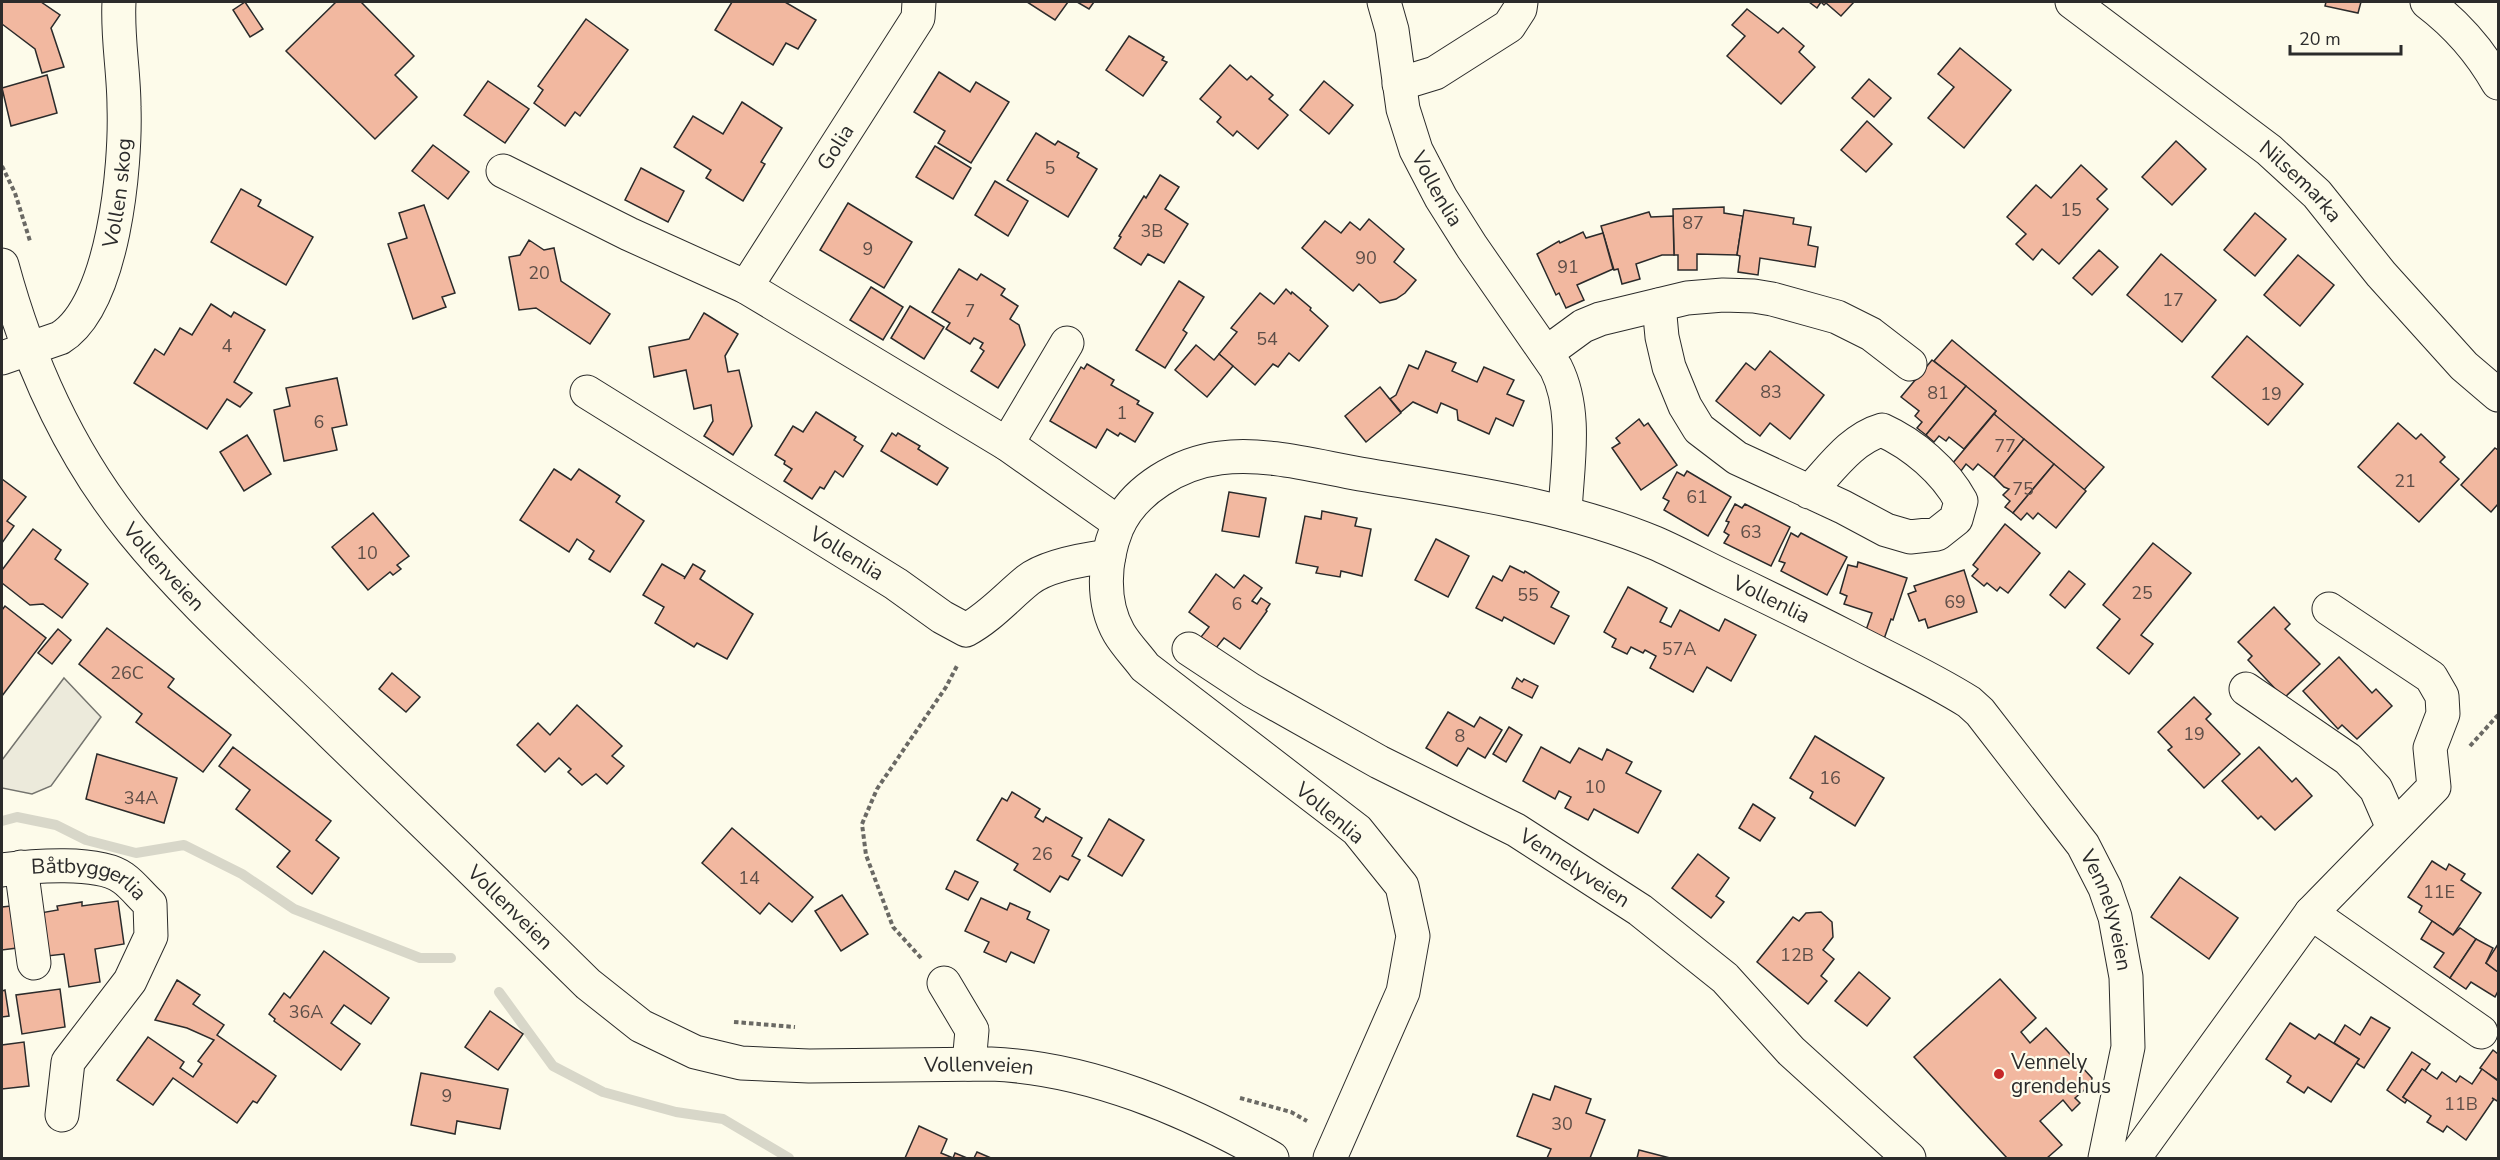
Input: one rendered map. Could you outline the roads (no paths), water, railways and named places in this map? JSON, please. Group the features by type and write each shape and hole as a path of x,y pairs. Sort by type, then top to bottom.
{"street":[{"name":"Vollen skog","path":"15,353 60,338 75,326 95,290 111,241 124,151 119,2"},
{"name":"Vollenlia","path":"1384,2 1392,30 1408,131 1427,173 1472,247 1546,353 1565,385 1569,405 1565,513"},
{"path":"1399,84 1435,73 1509,26 1520,9 1521,2"},
{"name":"Nilsemarka","path":"2072,2 2269,150 2317,194 2381,274 2464,366 2499,395"},
{"path":"2427,2 2441,12 2482,55 2499,83"},
{"name":"Golia","path":"747,287 918,18 919,3"},
{"path":"503,171 628,234 747,287 1007,444 1119,523"},
{"name":"Vollenveien","path":"2,265 15,353 45,389 75,448 106,496 150,552 243,647 588,984 641,1026 695,1052 741,1063 809,1066 1018,1065 1101,1084 1161,1104 1272,1158"},
{"path":"1546,353 1583,326 1600,319 1687,298 1723,295 1772,299 1836,317 1871,334 1910,364"},
{"path":"1659,305 1662,337 1669,367 1685,406 1699,429 1737,458 1809,492"},
{"path":"1007,444 1067,343"},
{"name":"Vollenlia","path":"587,392 966,630 985,620 1030,578 1074,561 1109,556"},
{"name":"Vollenlia","path":"1334,1148 1403,992 1413,936 1402,886 1357,830 1145,667 1120,635 1111,615 1107,597 1109,556 1119,523 1139,498 1172,471 1194,463 1232,457 1286,461 1517,502 1565,513 1655,543 1807,616 1969,702"},
{"path":"2134,1158 2311,913 2434,787 2430,748 2443,714 2442,696 2431,677 2329,609"},
{"name":"Vennelyveien","path":"1189,649 1251,690 1379,762 1516,830 1640,909 1725,978 1791,1051 1857,1114 1909,1158"},
{"path":"2246,688 2348,759 2376,789 2393,828"},
{"name":"Vennelyveien","path":"1969,702 2083,845 2105,888 2115,917 2126,977 2128,1047 2105,1158"},
{"name":"Båtbyggerlia","path":"11,869 81,865 121,876 150,904 151,936 130,981 68,1062 62,1115"},
{"path":"11,869 34,963"},
{"path":"2311,913 2481,1032"},
{"path":"944,983 972,1030 969,1064"}],"waterway":[{"path":"2,821 17,817 56,825 86,840 136,853 184,845 242,874 294,909 420,958 451,958"},
{"path":"499,992 553,1066 603,1092 676,1112 723,1119 789,1158"}],"place":[{"name":"Vennely grendehus","path":"1999,1074"}]}
